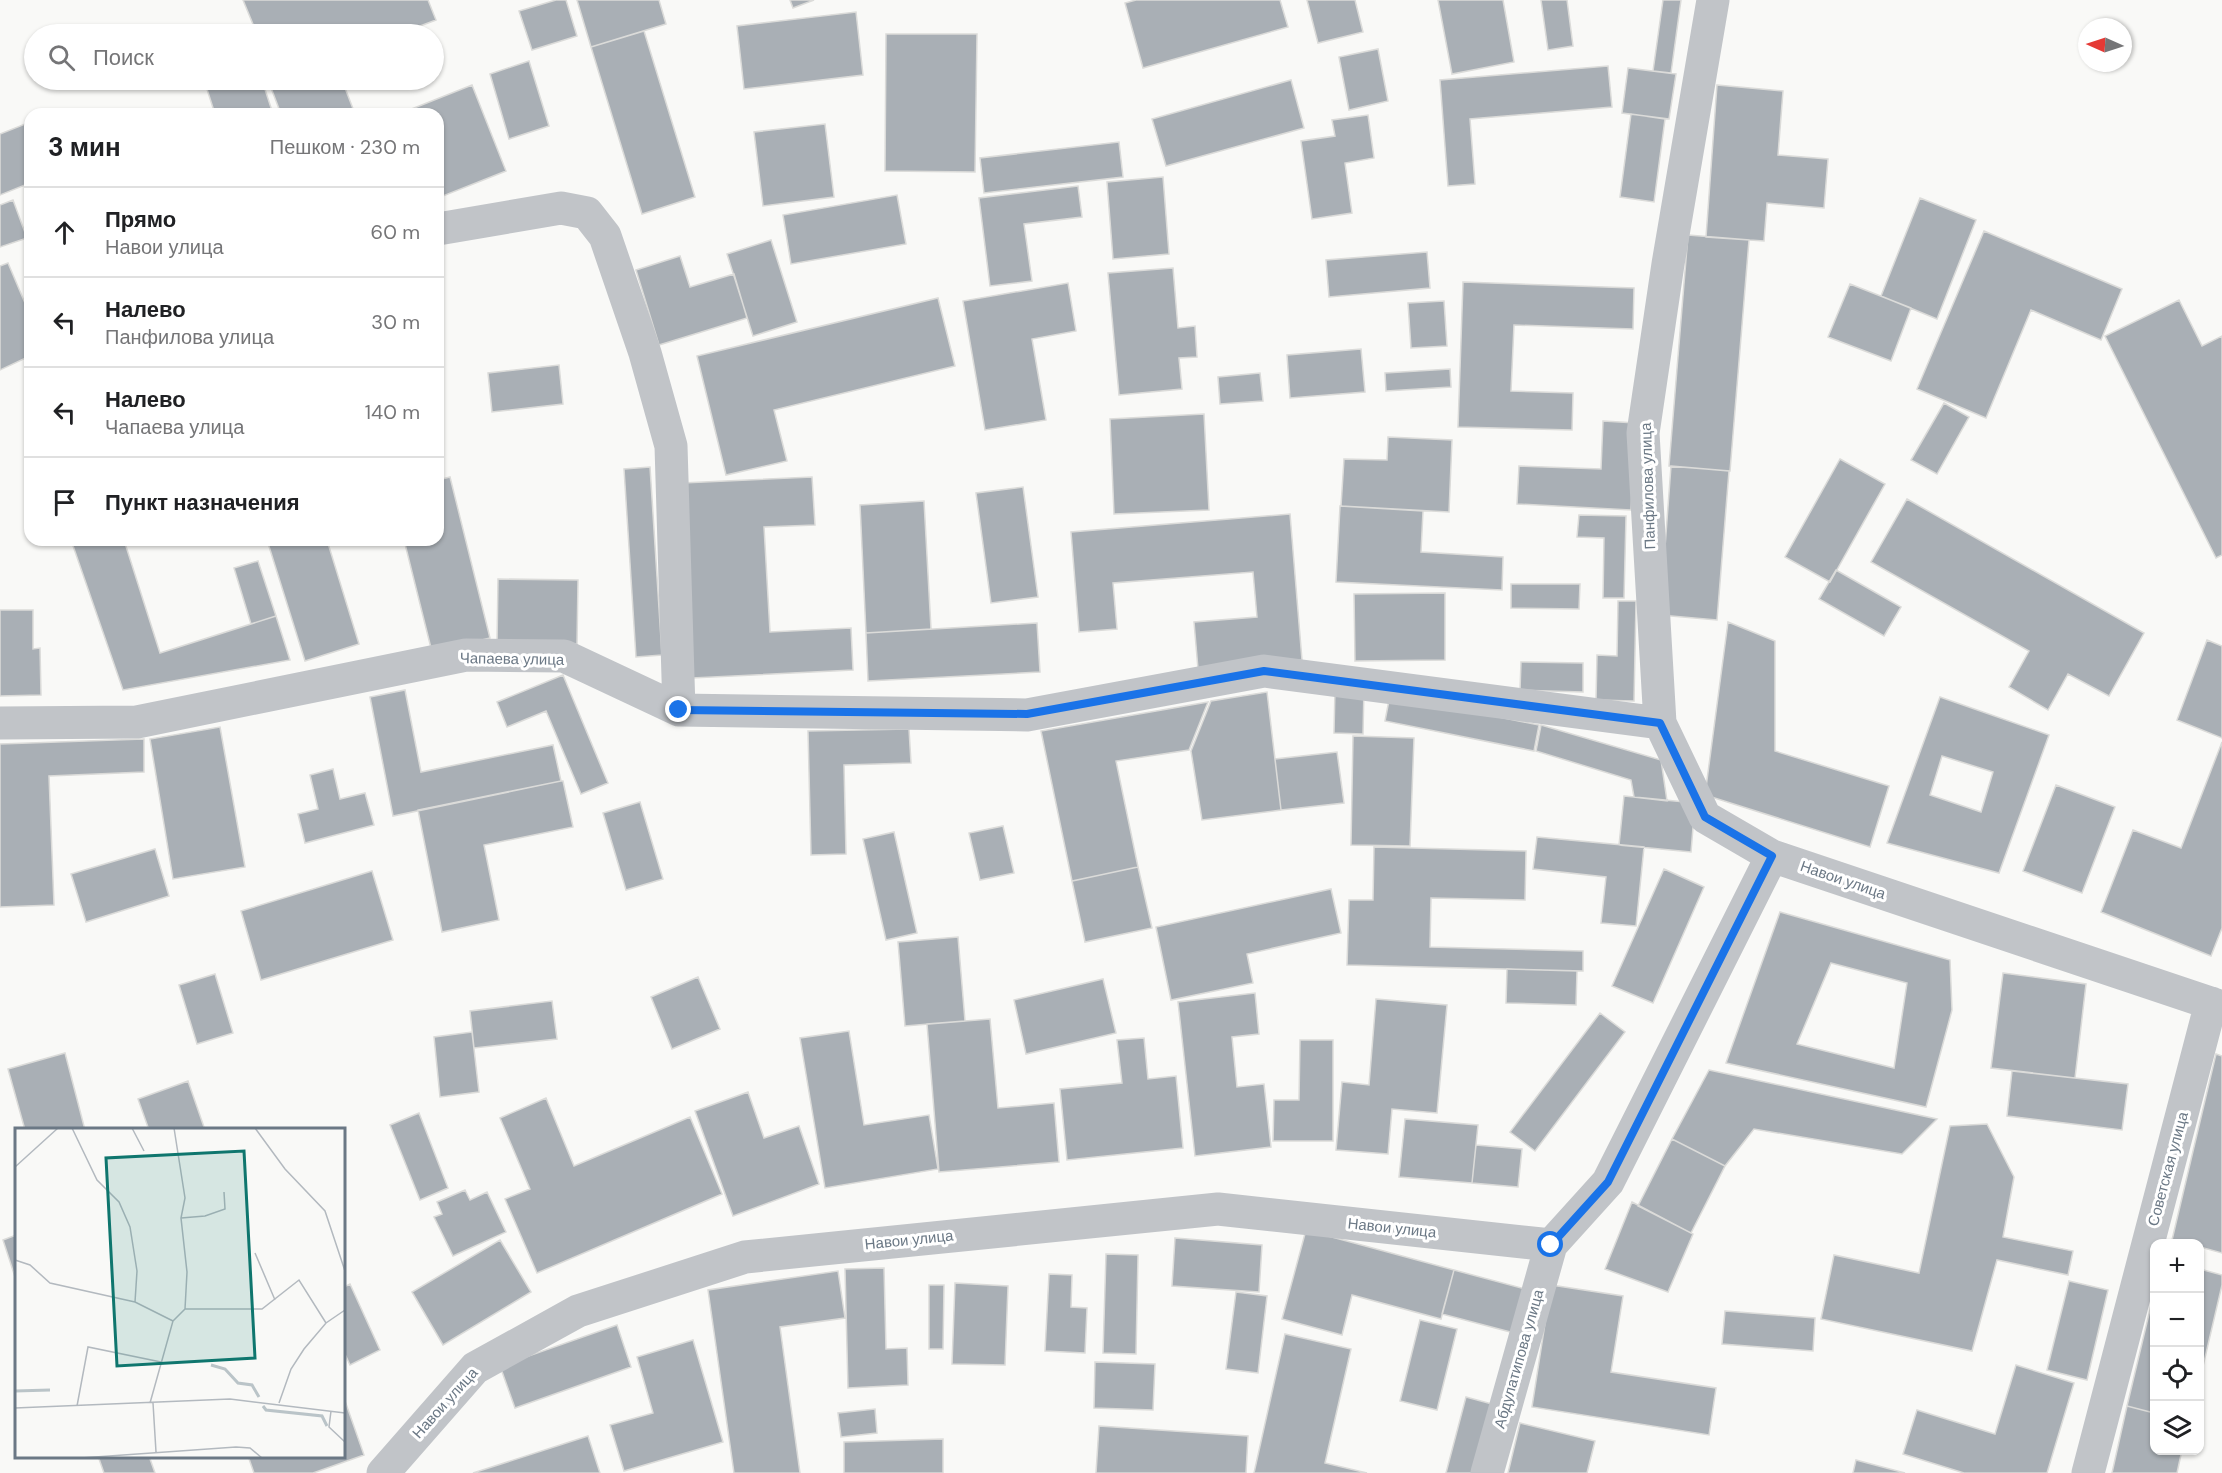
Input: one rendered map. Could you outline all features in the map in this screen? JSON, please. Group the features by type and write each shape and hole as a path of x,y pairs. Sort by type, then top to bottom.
{"street":[{"name":"Панфилова улица","path":"1713,0 1668,264 1643,433 1660,723 1705,817 1772,856"},
{"path":"444,229 561,208 587,213 605,236 645,353 671,446 679,710"},
{"name":"Чапаева улица","path":"0,723 137,722 466,655 564,656 679,710 1027,714 1264,671 1660,723"},
{"path":"1551,1245 1608,1182 1772,856"},
{"name":"Навои улица","path":"1772,856 2217,1005"},
{"name":"Советская улица","path":"2088,1473 2217,1005"},
{"name":"Навои улица","path":"382,1473 475,1368 578,1311 745,1257 1218,1209 1551,1245"},
{"name":"Абдулатипова улица","path":"1487,1473 1551,1245"}],"building":[{"path":"243,0 428,0 436,20 425,24 253,24"},
{"path":"556,0 566,0 577,36 532,50 519,11"},
{"path":"577,0 659,0 666,24 591,47"},
{"path":"790,0 814,0 793,8"},
{"path":"1136,0 1280,0 1288,27 1143,68 1125,3"},
{"path":"1307,0 1355,0 1363,32 1318,43"},
{"path":"1438,0 1503,0 1514,62 1452,74"},
{"path":"1541,0 1567,0 1573,46 1548,50"},
{"path":"1663,0 1681,0 1671,73 1653,71"},
{"path":"856,12 863,75 744,89 737,26"},
{"path":"644,31 695,197 642,214 591,47"},
{"path":"886,34 977,34 975,172 885,171"},
{"path":"1378,49 1388,101 1349,110 1339,57"},
{"path":"529,61 549,126 509,139 490,74"},
{"path":"1608,66 1612,107 1470,119 1475,184 1448,186 1440,80"},
{"path":"1628,68 1676,74 1669,119 1622,113"},
{"path":"1291,80 1304,128 1166,166 1152,119"},
{"path":"472,85 506,171 444,196 444,108 414,108"},
{"path":"1717,85 1783,91 1778,155 1828,159 1824,208 1767,203 1764,241 1706,237"},
{"path":"207,90 265,90 271,108 213,108"},
{"path":"272,90 346,90 353,108 279,108"},
{"path":"1631,114 1665,119 1654,202 1620,197"},
{"path":"1368,115 1374,158 1345,163 1352,213 1312,219 1301,141 1335,136 1332,120"},
{"path":"24,124 24,185 0,195 0,134"},
{"path":"825,124 834,197 763,206 754,132"},
{"path":"1119,142 1123,177 984,193 980,158"},
{"path":"1163,177 1169,254 1113,259 1107,182"},
{"path":"1078,186 1082,217 1024,224 1032,281 990,286 979,198"},
{"path":"897,195 906,244 791,264 783,215"},
{"path":"1920,198 1976,220 1937,319 1881,296"},
{"path":"13,200 24,230 24,239 0,247 0,205"},
{"path":"1984,231 2122,289 2101,340 2031,310 1986,418 1917,389"},
{"path":"1688,235 1749,240 1730,471 1669,466"},
{"path":"771,240 797,322 753,336 727,254"},
{"path":"1427,252 1430,288 1329,297 1326,260"},
{"path":"680,256 690,287 734,274 747,318 659,345 636,270"},
{"path":"8,263 24,301 24,359 0,370 0,266"},
{"path":"1173,268 1178,328 1195,326 1197,357 1179,358 1182,389 1119,395 1108,273"},
{"path":"1463,282 1634,288 1633,329 1514,325 1511,391 1573,393 1572,430 1458,427"},
{"path":"1068,283 1076,331 1032,339 1046,420 985,430 963,301"},
{"path":"1850,284 1911,308 1891,361 1828,337"},
{"path":"938,298 955,366 774,410 787,461 726,475 697,356"},
{"path":"2179,300 2202,346 2222,336 2222,555 2216,558 2105,336"},
{"path":"1444,301 1447,346 1411,348 1408,303"},
{"path":"1361,349 1365,392 1290,398 1287,355"},
{"path":"559,365 563,404 492,412 488,373"},
{"path":"1450,369 1451,387 1386,391 1385,373"},
{"path":"1260,373 1263,401 1220,404 1218,377"},
{"path":"1944,403 1969,417 1937,474 1911,460"},
{"path":"1204,414 1209,510 1114,514 1110,419"},
{"path":"1603,421 1636,423 1631,510 1517,504 1519,466 1601,469"},
{"path":"1388,437 1452,440 1449,512 1341,506 1344,459 1387,460"},
{"path":"1840,459 1885,484 1830,582 1785,557"},
{"path":"1671,466 1729,471 1717,620 1660,615"},
{"path":"650,467 662,655 636,657 624,469"},
{"path":"450,477 490,638 432,652 406,546 444,546 444,478"},
{"path":"812,477 815,525 764,527 770,632 851,628 853,670 692,678 682,483"},
{"path":"1023,487 1038,597 991,603 976,493"},
{"path":"1907,499 2144,633 2109,696 2068,674 2048,710 2009,687 2029,651 1871,562"},
{"path":"924,501 931,629 866,633 860,505"},
{"path":"1340,506 1423,511 1421,552 1503,557 1502,590 1336,582"},
{"path":"1290,514 1302,660 1198,669 1194,622 1257,617 1253,572 1113,583 1117,629 1079,632 1071,532"},
{"path":"1579,515 1626,516 1624,598 1603,598 1604,538 1577,537"},
{"path":"73,546 126,546 160,653 276,616 290,660 123,690"},
{"path":"269,546 329,546 359,644 305,661"},
{"path":"258,561 276,616 251,624 234,568"},
{"path":"1836,570 1901,607 1884,636 1819,599"},
{"path":"498,579 578,580 577,644 497,643"},
{"path":"1511,584 1580,584 1579,609 1511,608"},
{"path":"1445,593 1445,660 1355,661 1354,594"},
{"path":"1618,601 1636,601 1634,701 1596,700 1597,655 1617,656"},
{"path":"0,610 33,610 33,649 40,648 41,695 0,696"},
{"path":"1728,622 1775,641 1775,751 1889,786 1870,847 1705,795"},
{"path":"1037,623 1040,672 868,681 866,633"},
{"path":"2207,640 2222,646 2222,738 2177,720"},
{"path":"1521,662 1583,663 1583,692 1520,690"},
{"path":"563,675 608,783 581,794 546,711 507,727 497,702"},
{"path":"1335,688 1364,688 1363,734 1334,733"},
{"path":"405,690 421,772 553,745 561,781 393,816 370,697"},
{"path":"1267,692 1281,810 1202,820 1191,751 1211,701"},
{"path":"1390,695 1539,725 1534,751 1385,721"},
{"path":"1940,697 2049,735 1999,873 1887,843","holes":["1942,756 1993,772 1981,812 1930,795"]},
{"path":"1208,702 1189,750 1116,761 1138,867 1072,881 1041,731"},
{"path":"1541,725 1661,760 1667,801 1634,797 1631,780 1536,751"},
{"path":"220,727 245,867 173,879 150,739"},
{"path":"909,729 911,763 844,765 846,854 811,855 808,731"},
{"path":"1353,736 1414,738 1410,846 1351,845"},
{"path":"144,739 144,772 49,776 54,905 0,907 0,744"},
{"path":"2222,742 2222,928 2211,956 2101,912 2133,830 2181,848"},
{"path":"1337,752 1344,803 1281,810 1275,759"},
{"path":"333,769 340,799 365,793 374,825 305,843 298,814 318,809 310,775"},
{"path":"563,781 573,827 484,845 499,920 442,932 418,810"},
{"path":"2056,785 2115,807 2082,893 2023,871"},
{"path":"1624,796 1695,803 1691,852 1619,845"},
{"path":"640,802 663,879 626,890 603,813"},
{"path":"1003,826 1014,873 980,880 969,833"},
{"path":"894,832 917,933 886,940 863,839"},
{"path":"1537,837 1644,847 1636,926 1601,923 1606,877 1533,869"},
{"path":"1374,847 1526,851 1525,900 1431,898 1430,947 1583,951 1583,971 1347,965 1349,900 1373,900"},
{"path":"155,849 169,896 86,922 71,874"},
{"path":"1138,867 1152,928 1085,942 1072,881"},
{"path":"1664,869 1704,887 1653,1003 1612,986"},
{"path":"372,871 393,940 261,980 241,911"},
{"path":"1331,889 1341,933 1247,954 1253,983 1171,1000 1156,927"},
{"path":"1780,912 1950,960 1952,1010 1926,1107 1726,1063","holes":["1831,963 1907,983 1894,1068 1797,1044"]},
{"path":"958,937 965,1021 905,1026 898,942"},
{"path":"1507,969 1577,971 1576,1005 1506,1003"},
{"path":"2003,973 2086,984 2075,1078 1991,1068"},
{"path":"215,974 233,1033 197,1044 179,985"},
{"path":"698,977 720,1029 672,1049 651,997"},
{"path":"1103,979 1116,1033 1026,1054 1014,1000"},
{"path":"1255,993 1259,1034 1232,1037 1237,1087 1264,1084 1271,1147 1195,1156 1178,1002"},
{"path":"1376,999 1447,1005 1437,1113 1392,1109 1388,1154 1336,1150 1342,1082 1369,1085"},
{"path":"552,1001 557,1039 474,1048 470,1011"},
{"path":"1600,1013 1625,1032 1535,1151 1510,1132"},
{"path":"990,1019 998,1108 1054,1103 1059,1162 939,1172 927,1024"},
{"path":"849,1031 864,1125 929,1115 938,1169 825,1188 800,1038"},
{"path":"472,1032 479,1092 440,1097 434,1037"},
{"path":"1144,1038 1148,1079 1176,1076 1183,1148 1067,1160 1060,1089 1122,1083 1117,1040"},
{"path":"1300,1040 1333,1040 1333,1141 1273,1141 1274,1100 1299,1100"},
{"path":"65,1053 84,1128 24,1128 8,1069"},
{"path":"2216,1054 2222,1056 2222,1253 2204,1248 2204,1239 2172,1239"},
{"path":"1709,1070 1937,1119 1902,1154 1754,1129 1725,1166 1672,1139"},
{"path":"2012,1071 2128,1084 2122,1130 2007,1116"},
{"path":"188,1081 204,1128 148,1128 138,1099"},
{"path":"748,1092 764,1138 799,1126 819,1184 733,1216 695,1111"},
{"path":"546,1098 574,1166 690,1117 722,1194 537,1273 505,1199 530,1189 500,1118"},
{"path":"419,1113 448,1188 420,1200 390,1125"},
{"path":"1405,1119 1478,1125 1472,1183 1399,1177"},
{"path":"1987,1124 2014,1177 2003,1237 2073,1251 2068,1275 1997,1260 1972,1351 1821,1319 1834,1255 1919,1273 1950,1126"},
{"path":"1672,1139 1725,1166 1691,1233 1638,1206"},
{"path":"1476,1145 1522,1149 1518,1187 1472,1183"},
{"path":"465,1190 470,1200 487,1192 506,1232 453,1256 434,1217 442,1214 437,1202"},
{"path":"1632,1202 1693,1234 1668,1292 1605,1269"},
{"path":"1306,1230 1454,1270 1441,1319 1352,1295 1342,1335 1282,1319"},
{"path":"15,1235 15,1277 3,1240"},
{"path":"1175,1238 1262,1245 1259,1292 1172,1286"},
{"path":"500,1240 531,1292 443,1345 412,1292"},
{"path":"1106,1254 1138,1255 1136,1354 1103,1353"},
{"path":"884,1268 886,1349 907,1348 908,1385 848,1388 845,1269"},
{"path":"1454,1270 1529,1290 1518,1334 1442,1314"},
{"path":"2204,1270 2222,1275 2222,1285 2204,1362"},
{"path":"838,1271 845,1318 780,1327 800,1473 734,1473 708,1290"},
{"path":"1049,1274 1072,1275 1071,1307 1087,1308 1085,1353 1045,1351"},
{"path":"2069,1281 2108,1290 2087,1380 2047,1370"},
{"path":"955,1283 1008,1286 1005,1365 952,1364"},
{"path":"350,1284 380,1350 350,1365 345,1354 345,1286"},
{"path":"929,1285 944,1285 943,1349 929,1349"},
{"path":"1551,1285 1623,1296 1611,1372 1716,1388 1709,1435 1532,1407"},
{"path":"1236,1292 1267,1296 1258,1373 1226,1369"},
{"path":"2150,1310 2150,1412 2127,1406"},
{"path":"1725,1311 1815,1318 1813,1351 1722,1344"},
{"path":"1420,1320 1457,1329 1437,1410 1400,1401"},
{"path":"617,1325 631,1367 515,1408 500,1366"},
{"path":"1285,1334 1351,1349 1325,1463 1367,1473 1254,1473"},
{"path":"693,1340 723,1442 624,1471 610,1425 653,1413 637,1357"},
{"path":"1095,1362 1155,1364 1153,1410 1094,1408"},
{"path":"2016,1365 2074,1383 2047,1473 1964,1473 1903,1454 1917,1410 1995,1434"},
{"path":"1466,1397 1492,1404 1473,1473 1446,1473"},
{"path":"345,1401 364,1455 313,1473 254,1473 249,1458 345,1458"},
{"path":"2127,1406 2150,1412 2150,1455 2181,1455 2177,1473 2112,1473"},
{"path":"875,1409 877,1433 841,1437 838,1413"},
{"path":"1520,1423 1595,1441 1587,1473 1508,1473"},
{"path":"1099,1426 1248,1436 1246,1473 1096,1473"},
{"path":"588,1436 600,1473 473,1473"},
{"path":"943,1439 943,1473 844,1473 844,1442"},
{"path":"99,1458 150,1458 155,1473 104,1473"},
{"path":"1856,1460 1905,1473 1853,1473"}],"route":[{"path":"679,710 1027,714 1264,671 1660,723 1705,817 1772,856 1608,1182 1551,1245"}]}
